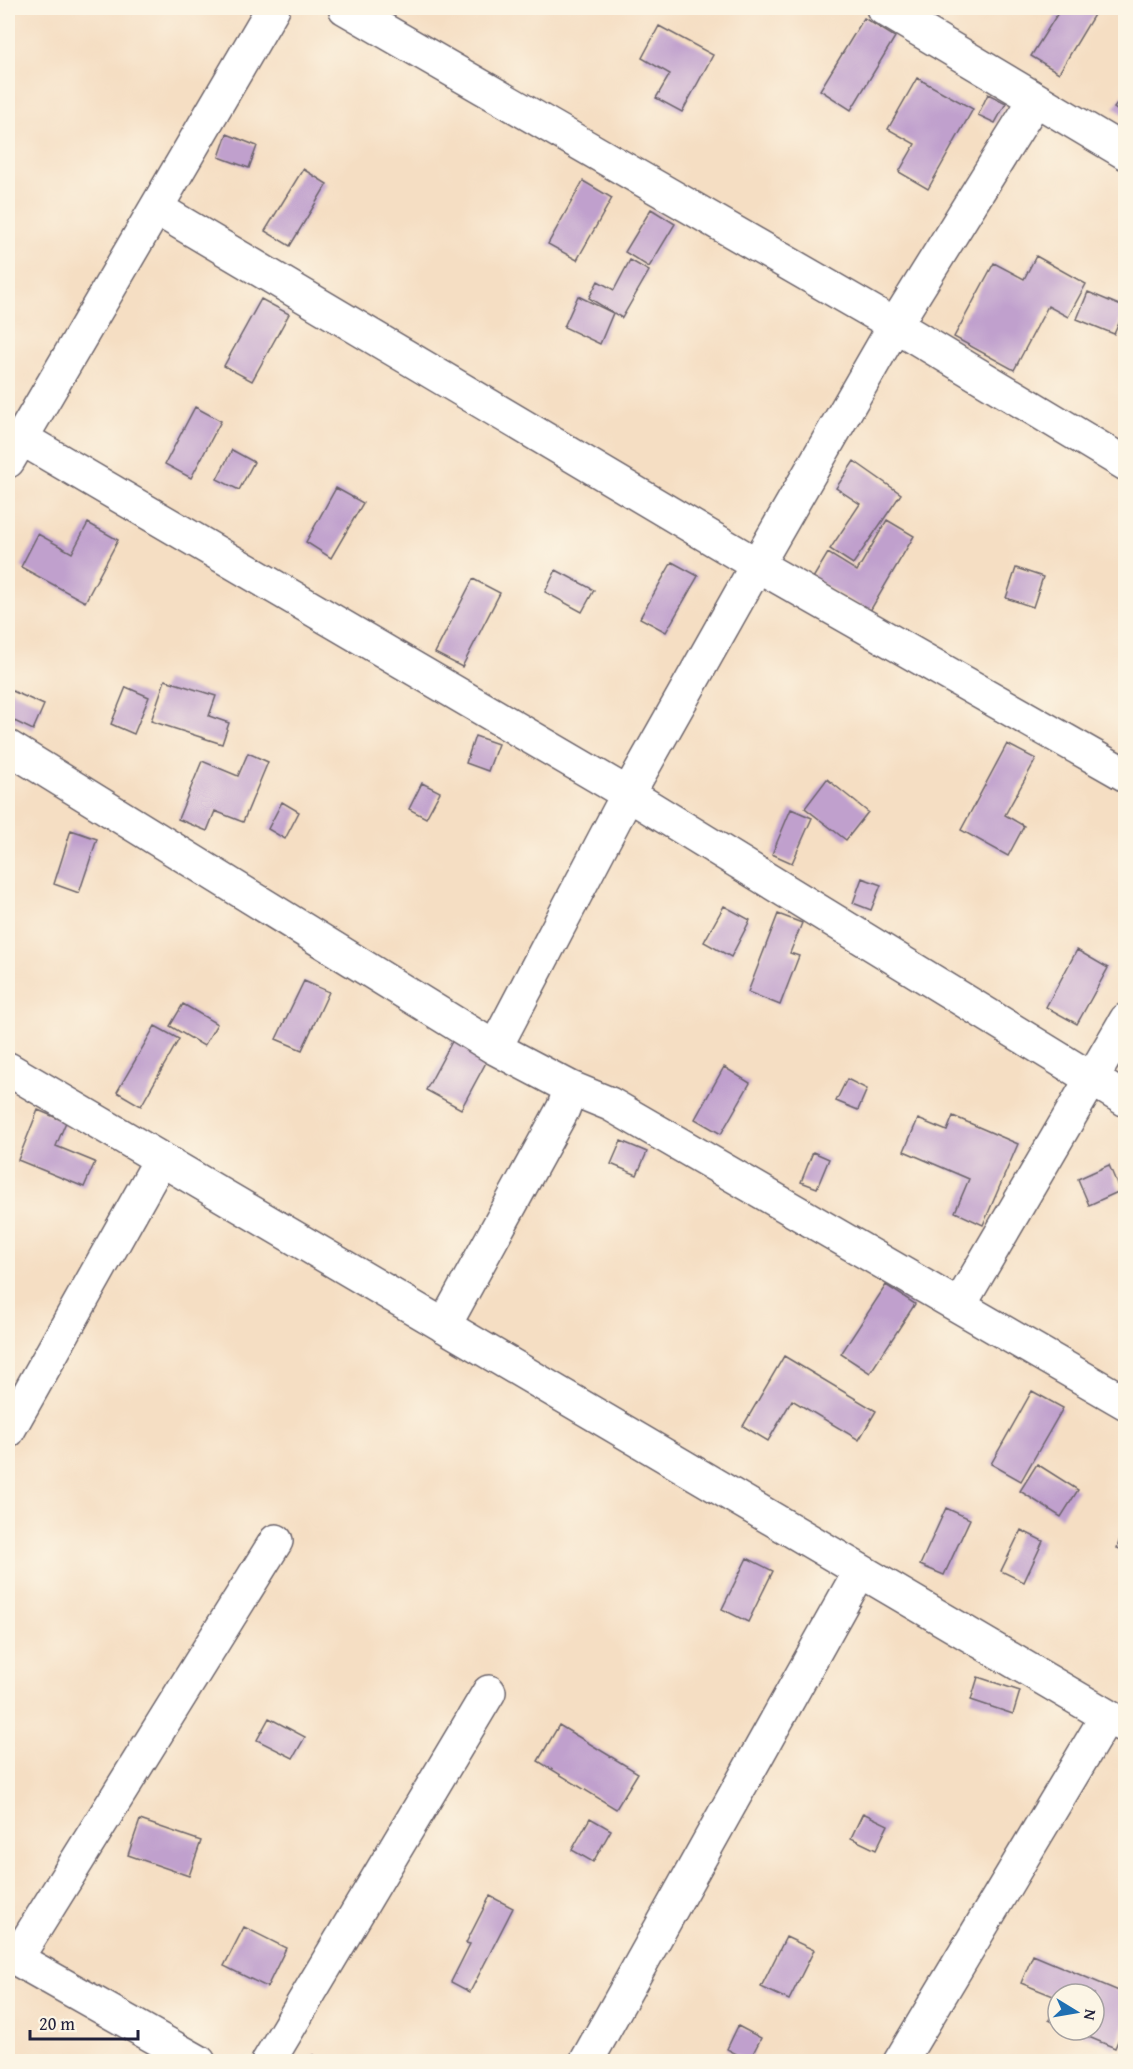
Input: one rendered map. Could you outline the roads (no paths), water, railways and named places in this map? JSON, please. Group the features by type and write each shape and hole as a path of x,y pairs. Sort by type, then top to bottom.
{"street":[{"path":"273,8 14,449 628,794 1125,1100"},
{"path":"345,8 895,325 1125,464"},
{"path":"883,8 1125,153"},
{"path":"495,1048 628,794 757,565 895,325 1035,100"},
{"path":"156,208 757,565 1125,775"},
{"path":"8,747 495,1048 571,1088 610,1104 1125,1403"},
{"path":"959,1306 1125,1020"},
{"path":"8,1069 1116,1721 900,2061"},
{"path":"444,1326 563,1109 571,1088"},
{"path":"8,1431 161,1159"},
{"path":"199,2061 12,1957 276,1541"},
{"path":"586,2061 860,1571"},
{"path":"268,2061 489,1692"}]}
